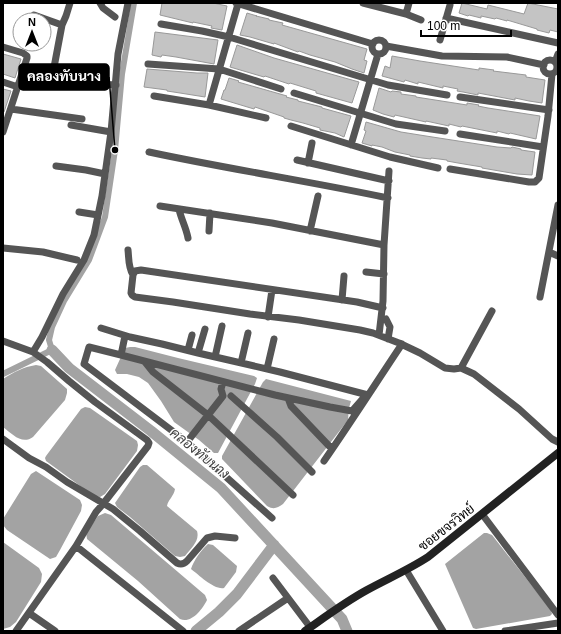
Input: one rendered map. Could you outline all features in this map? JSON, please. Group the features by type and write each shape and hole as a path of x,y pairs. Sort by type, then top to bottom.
{"street":[{"path":"52,78 62,25 70,3"},
{"path":"100,3 103,8 115,17"},
{"path":"33,352 63,294 84,260 94,235 111,132 118,54 128,3"},
{"path":"209,105 237,3 373,44"},
{"path":"363,3 406,14 421,20"},
{"path":"406,14 409,3"},
{"path":"440,40 450,5"},
{"path":"446,18 558,44"},
{"path":"52,21 62,25"},
{"path":"161,24 228,37 370,80 447,95"},
{"path":"373,44 374,42 380,40 383,41 386,46 442,56 507,57 544,65"},
{"path":"373,44 373,50 378,54"},
{"path":"378,54 384,52 386,46"},
{"path":"3,47 23,53 27,56 11,108 5,120 3,132"},
{"path":"351,145 378,54"},
{"path":"450,169 529,182 535,182 539,178 549,110 552,74 556,71 557,67 555,62 558,54"},
{"path":"544,65 548,61 552,60 555,62"},
{"path":"148,64 219,69 281,89"},
{"path":"544,65 545,71 548,74 552,74"},
{"path":"30,80 52,78 116,85"},
{"path":"3,82 18,87"},
{"path":"294,93 396,124 445,131"},
{"path":"154,96 209,105 266,118"},
{"path":"460,97 549,110"},
{"path":"11,108 82,119"},
{"path":"71,125 111,132"},
{"path":"290,126 390,157 438,168"},
{"path":"460,134 543,147"},
{"path":"308,163 312,143"},
{"path":"149,152 388,198"},
{"path":"297,160 389,181"},
{"path":"56,166 105,174"},
{"path":"379,335 390,171"},
{"path":"310,231 318,196"},
{"path":"540,297 558,205"},
{"path":"160,206 272,223 384,245"},
{"path":"179,209 186,227 188,238"},
{"path":"79,212 98,215"},
{"path":"209,231 210,213"},
{"path":"3,248 43,252 77,260"},
{"path":"128,250 130,270 133,275"},
{"path":"549,252 558,256"},
{"path":"382,308 342,300 141,270 135,271 133,275 131,293 134,297 360,330 379,335 402,344 444,368 461,368 474,374 519,409 552,439 558,442"},
{"path":"366,272 384,274"},
{"path":"342,300 344,276"},
{"path":"268,316 272,290"},
{"path":"461,368 492,311"},
{"path":"386,318 390,328 388,339"},
{"path":"215,357 222,326"},
{"path":"101,328 125,336 266,369 367,395"},
{"path":"198,353 205,329"},
{"path":"241,363 248,333"},
{"path":"188,350 192,335"},
{"path":"120,355 125,336"},
{"path":"266,369 274,340"},
{"path":"3,341 33,352 90,398 141,435 147,440 148,443 148,446 90,520 76,546 16,631"},
{"path":"324,461 353,420 367,395 402,344"},
{"path":"272,518 187,442 84,364 89,347 288,398 352,411 367,395"},
{"path":"145,362 153,372 208,415 293,495"},
{"path":"223,382 221,389 223,396"},
{"path":"223,396 228,397 235,395 237,390 235,385"},
{"path":"187,442 223,396"},
{"path":"232,396 277,437 312,472"},
{"path":"288,398 291,406 332,449"},
{"path":"3,439 29,458 113,509 177,563 184,564 207,538 214,536 236,538"},
{"name":"ซอยขจรวิทย์","path":"311,629 332,612 367,590 428,558 558,453"},
{"path":"482,514 558,615"},
{"path":"76,546 183,631"},
{"path":"406,570 443,631"},
{"path":"273,578 311,629"},
{"path":"243,630 288,598"},
{"path":"29,613 55,631"},
{"path":"505,631 558,623"}],"shaded area":[{"path":"130,347 254,376 257,378 218,453 214,453 174,422 148,383 139,377 127,374 117,374 115,370 125,348"},
{"path":"36,365 41,366 67,389 67,393 65,400 33,437 25,440 17,438 3,427 3,379 19,370"},
{"path":"266,379 351,401 348,420 283,504 274,508 267,506 222,459 222,456"},
{"path":"85,407 90,408 137,441 138,445 137,451 105,494 100,497 94,496 46,461 45,458 81,409"},
{"path":"147,465 175,489 167,506 197,531 198,535 196,541 185,556 175,556 117,507 115,503 140,467"},
{"path":"36,471 80,500 82,505 81,511 56,557 50,559 7,530 3,525 3,519 31,474"},
{"path":"105,513 111,515 205,595 207,600 196,615 188,620 180,619 138,581 87,539 86,533 98,516"},
{"path":"484,533 492,535 551,610 552,614 550,616 476,629 473,628 445,564"},
{"path":"3,542 39,568 42,574 41,582 16,622 10,627 3,629"},
{"path":"208,544 213,545 237,566 236,572 224,588 216,587 191,569 198,555"}],"building":[{"path":"162,3 213,3 227,6 222,30 211,28 212,26 160,15"},
{"path":"462,3 487,9 488,5 524,14 528,3 558,9 558,32 550,30 549,33 496,18 468,16 459,13"},
{"path":"247,13 283,23 282,25 367,49 364,60 367,61 364,73 335,62 299,51 298,52 274,43 240,35"},
{"path":"155,32 218,40 214,64 176,57 162,55 161,57 152,55"},
{"path":"237,45 274,58 359,82 352,103 316,93 316,91 290,83 289,84 230,67"},
{"path":"3,54 21,59 15,78 3,74"},
{"path":"392,56 479,70 479,68 526,75 526,77 545,80 542,103 515,98 515,100 478,93 478,95 457,91 458,89 443,86 443,88 418,82 418,84 405,80 404,82 382,76 385,66 390,68"},
{"path":"147,69 208,73 205,97 144,87"},
{"path":"229,78 287,96 286,97 298,101 351,116 344,137 255,107 254,109 221,99"},
{"path":"379,88 391,92 401,92 401,94 416,97 467,105 467,103 488,108 540,116 536,139 510,133 497,131 497,133 449,124 449,126 383,114 373,110"},
{"path":"3,89 11,91 4,112 3,112"},
{"path":"366,122 401,132 497,147 512,147 535,152 532,175 482,168 447,160 410,156 382,147 362,143 366,131 364,130"}],"waterway":[{"name":"คลองทับนาง","path":"3,374 52,350 49,340 52,327 64,301 89,260 105,217 115,150 122,74 134,3"},
{"name":"คลองทับนาง","path":"52,350 69,368 151,431 221,488 342,619 347,631"},
{"path":"196,631 219,612 237,594 274,545"}],"place":[{"name":"คลองทับนาง","path":"115,150"}]}
